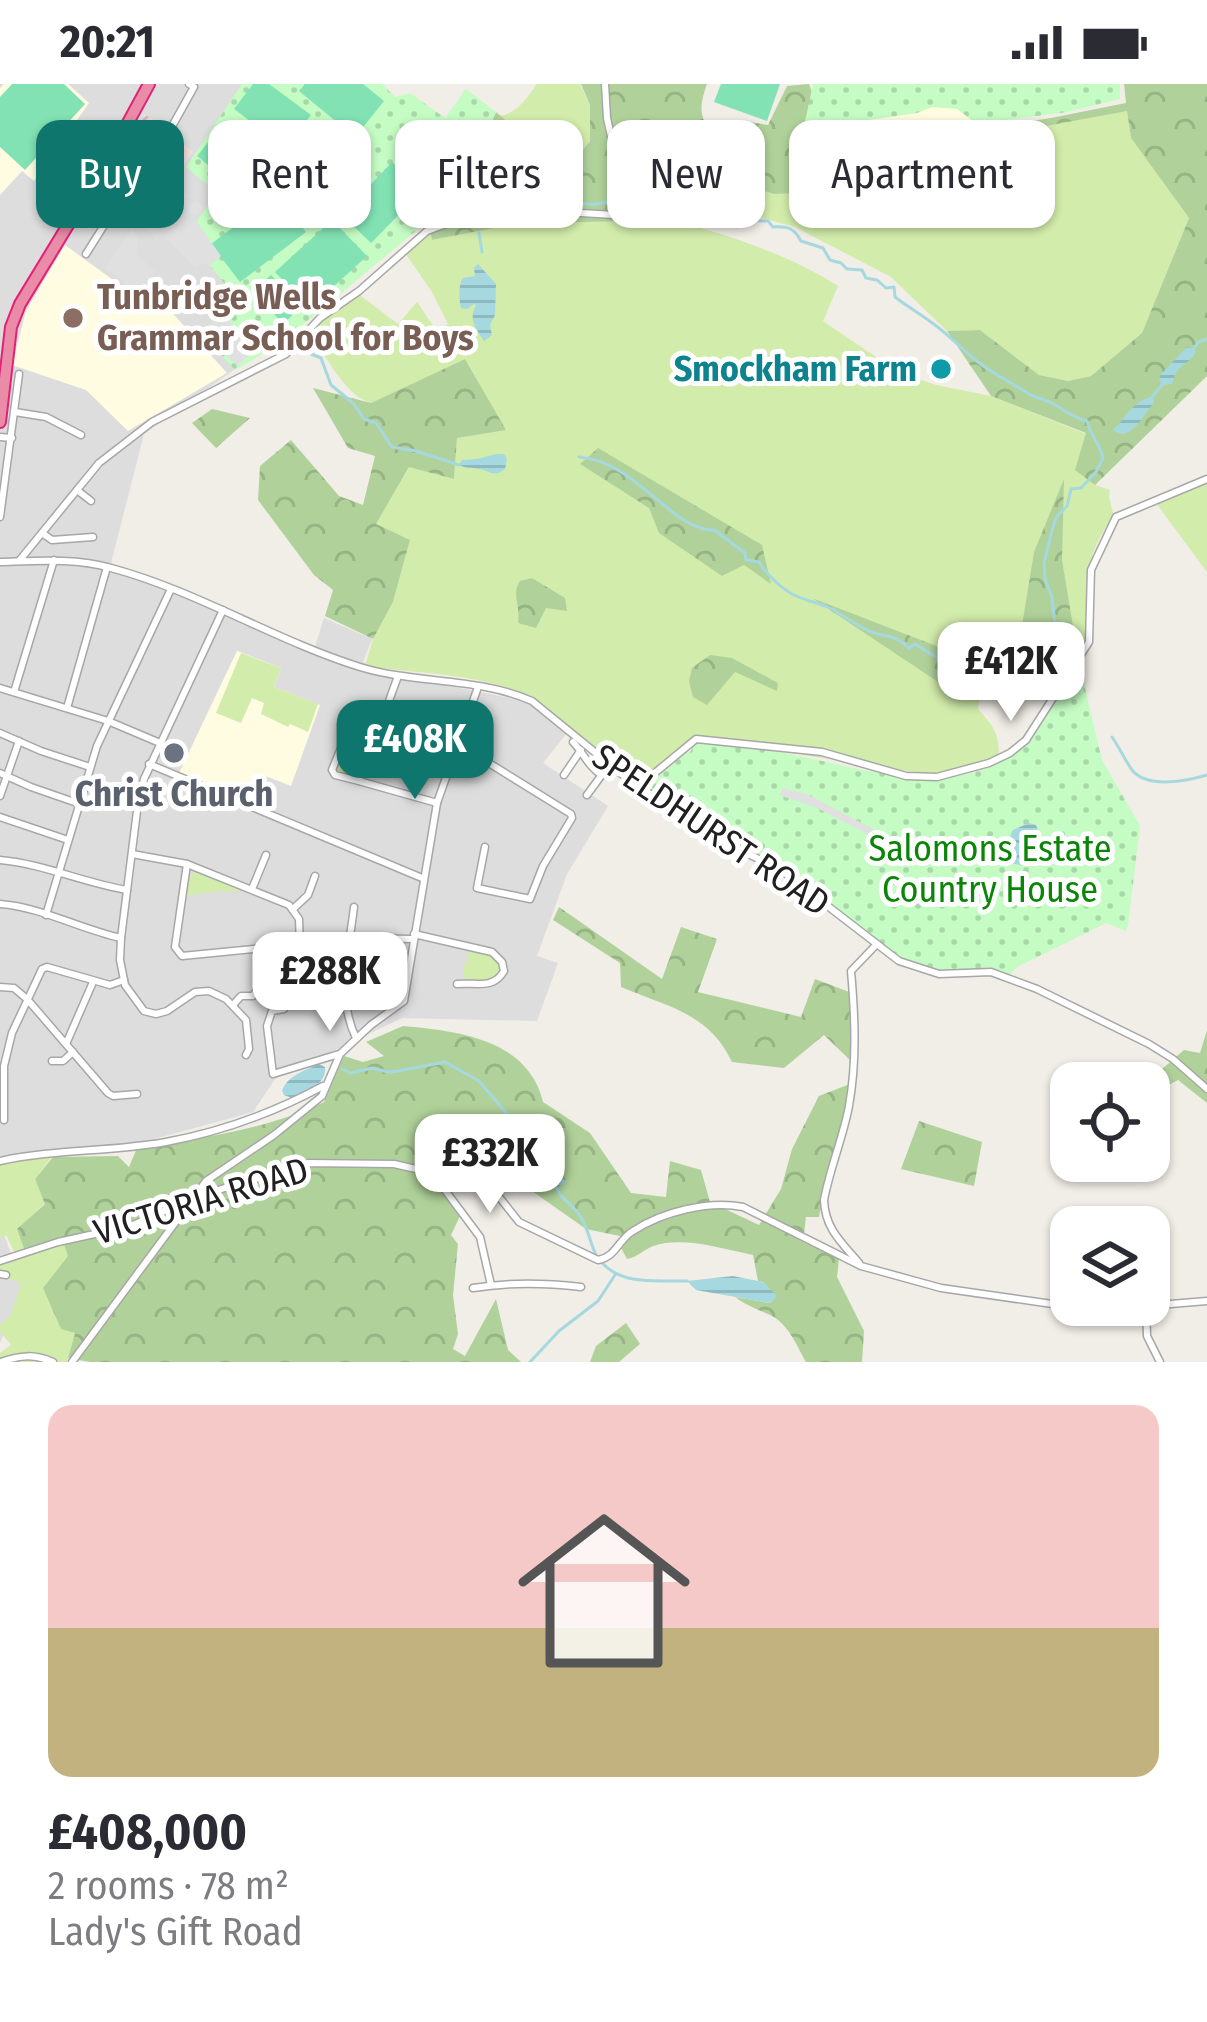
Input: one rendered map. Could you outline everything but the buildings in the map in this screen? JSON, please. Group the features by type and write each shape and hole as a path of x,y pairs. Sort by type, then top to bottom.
{"highway":[{"path":"128,120 149,84"},
{"path":"0,422 6,325 66,228"}],"street":[{"path":"176,120 194,87 189,84"},
{"path":"19,562 99,463 152,422 286,354 320,318 427,231 514,209 631,215 641,203 621,182 605,84"},
{"path":"86,254 102,228"},
{"path":"0,517 19,374"},
{"path":"16,412 46,417 81,435"},
{"path":"0,437 12,438"},
{"path":"639,787 695,739 822,752 906,776 963,771 1018,748 1090,642 1091,570 1115,517 1207,479"},
{"path":"77,490 89,500 81,506"},
{"path":"41,533 52,540 76,533 93,536"},
{"path":"14,692 54,560"},
{"name":"SPELDHURST ROAD","path":"0,562 54,560 107,566 364,668 518,694 639,787 722,841 781,870 898,961 951,974 991,971 1037,989 1148,1044 1207,1089"},
{"path":"67,708 107,566"},
{"path":"46,915 90,767 172,588"},
{"path":"223,610 149,764 137,811 121,938 124,980 142,1014 167,1011 195,992 209,991 246,1020 246,1054"},
{"path":"359,781 364,746 381,723 398,675"},
{"path":"72,1362 206,1181 322,1096 340,1054 404,1001 437,802 478,687"},
{"path":"0,688 108,721 160,743"},
{"path":"381,723 397,734"},
{"path":"0,733 90,767"},
{"path":"0,796 3,774 19,741"},
{"path":"364,746 344,741 332,770 335,775 437,802"},
{"path":"573,742 602,775"},
{"path":"456,750 484,760 572,814 543,866 525,914"},
{"path":"564,776 581,750"},
{"path":"149,764 424,879"},
{"path":"587,795 609,765"},
{"path":"3,774 80,804"},
{"path":"0,817 68,840"},
{"path":"485,847 477,888 530,899"},
{"path":"132,854 187,864 293,909 299,919 300,947"},
{"path":"252,889 266,855"},
{"path":"0,860 127,890"},
{"path":"187,864 175,947 179,953 300,947 320,956 348,959"},
{"path":"293,909 312,897 315,876"},
{"path":"0,904 17,905 121,938"},
{"path":"354,907 345,1003 356,1038"},
{"path":"350,938 413,936 492,952 502,962 504,970 495,982 458,984"},
{"path":"876,945 851,971 854,1069 849,1109 824,1200 832,1231 861,1266 941,1288 1050,1304"},
{"path":"4,1120 4,1066 12,1033 44,968 110,985 124,980"},
{"path":"66,1044 93,982"},
{"path":"0,987 14,988 27,999 108,1093 136,1094"},
{"path":"232,1005 241,996 255,993"},
{"path":"284,1009 272,1011 267,1026 273,1075 340,1054"},
{"path":"52,1061 60,1062 73,1052"},
{"path":"325,1059 328,1080"},
{"path":"0,1161 168,1142 296,1101 328,1080"},
{"name":"VICTORIA ROAD","path":"0,1261 131,1226 195,1198 308,1163 394,1164 492,1188 519,1222 592,1259 610,1257 628,1233 650,1222 691,1208 733,1205 861,1266"},
{"path":"432,1173 480,1238 491,1285"},
{"path":"473,1288 545,1283 581,1287"},
{"path":"1170,1304 1207,1300"},
{"path":"1147,1326 1160,1362"},
{"path":"2,1362 36,1355 53,1362"}],"shaded area":[{"path":"0,84 261,84 266,120 208,120 208,228 281,228 294,327 144,434 111,563 315,646 324,618 372,639 363,662 399,676 525,701 567,733 543,763 608,806 567,874 537,956 558,963 537,1021 402,1018 275,1079 253,1112 143,1142 0,1160"},
{"path":"4,84 68,84 89,103 77,120 36,120 36,178 22,171 0,195 0,88"},
{"path":"813,84 1120,84 1120,99 1007,120 805,120"},
{"path":"184,145 193,152 184,165"},
{"path":"184,191 191,196 188,201 196,200 204,207 196,217 184,208"},
{"path":"195,219 221,256 210,265 195,267 163,236 156,241 147,228 176,228 182,233"},
{"path":"132,228 138,239 136,253 156,272 145,283 150,290 143,298 105,268"},
{"path":"65,245 138,298 166,306 227,373 128,431 86,390 12,365 26,311"},
{"path":"222,313 256,349 237,366 204,330"},
{"path":"237,651 281,668 274,687 320,705 291,786 263,775 250,805 179,773"},
{"path":"783,788 809,795 886,836 881,841 815,807 779,795"},
{"path":"0,1225 23,1284 0,1343"}],"green space":[{"path":"12,84 64,84 85,104 70,120 36,120 36,158 25,170 0,147 0,97"},
{"path":"242,84 382,84 395,97 410,93 445,118 466,89 496,112 492,120 395,120 395,228 418,229 281,343 235,370 201,333 236,298 186,236 208,205 208,228 371,228 371,120 218,120"},
{"path":"253,84 269,84 311,115 307,120 249,120 234,109"},
{"path":"305,84 363,84 384,101 369,120 334,120 299,91"},
{"path":"537,84 580,84 590,105 590,141 583,149 583,120 506,120 501,116 526,99"},
{"path":"581,84 707,84 702,100 704,120 607,120 607,222 583,222 583,149 590,141 590,105"},
{"path":"721,84 780,84 767,121 714,102"},
{"path":"809,84 814,97 809,120 789,120 789,193 765,191 765,125 787,86"},
{"path":"813,84 1120,84 1120,99 1007,120 972,120 957,109 932,107 869,120 805,120"},
{"path":"1124,84 1207,84 1207,376 1095,485 1075,470 1086,433 991,396 947,331 980,330 1039,375 1068,381 1091,376 1142,333 1189,218 1131,138 1127,111 1055,124 1055,120 1037,120 1126,103"},
{"path":"1127,110 1131,138 1189,218 1142,333 1091,376 1068,381 1039,375 980,330 947,331 891,277 797,228 1055,228 1055,124"},
{"path":"208,134 208,185 186,167"},
{"path":"208,142 208,165 197,156"},
{"path":"392,162 395,165 395,219 371,243 355,228 371,228 371,184"},
{"path":"765,191 789,193 789,225 765,219"},
{"path":"583,222 607,222 607,228 699,228 771,252 838,286 823,321 898,372 991,396 1086,434 1095,485 1110,490 1114,516 1091,561 1085,639 1064,669 1006,636 947,650 818,601 944,686 994,677 978,709 995,731 999,759 932,775 695,738 644,778 631,779 534,698 472,679 365,666 393,602 410,540 375,525 410,466 454,479 457,438 505,429 465,359 371,403 344,383 309,331 357,293 398,324 417,302 436,330 448,324 405,253 430,232 432,240 494,228 583,228"},
{"path":"232,228 303,228 306,232 240,282 211,244"},
{"path":"323,228 340,228 367,256 310,308 275,272"},
{"path":"429,228 494,228 432,240"},
{"path":"271,275 301,307 283,324 253,291"},
{"path":"465,359 506,430 457,438 454,479 409,467 376,524 410,540 393,602 373,639 325,616 333,590 314,575 258,500 260,466 291,440 339,496 363,505 375,456 348,448 313,388 371,403"},
{"path":"212,409 250,418 216,448 192,423"},
{"path":"598,448 762,545 771,584 744,565 722,576 659,533 649,508 580,464"},
{"path":"1064,479 1062,560 1075,638 1056,666 944,686 812,598 947,650 1021,632 1034,552"},
{"path":"1207,481 1207,572 1156,503"},
{"path":"532,578 565,598 567,611 546,608 536,628 518,623 517,586"},
{"path":"241,653 281,668 274,687 318,704 308,732 261,714 264,703 252,698 241,723 216,713"},
{"path":"710,655 732,658 778,683 777,691 735,672 707,705 693,697 689,681 692,668"},
{"name":"Salomons Estate Country House","path":"1079,663 1102,760 1140,826 1128,925 1126,931 1106,923 1017,967 1010,975 986,969 945,972 899,958 786,871 667,803 647,786 698,741 909,777 969,774 996,764 1029,739"},
{"path":"344,741 364,746 359,781 335,775 335,758"},
{"path":"197,871 241,889 186,896 189,876"},
{"path":"559,907 662,979 681,927 717,939 698,992 801,1017 815,979 857,995 854,1064 824,1035 784,1068 732,1062 712,1032 699,1022 621,987 620,963 553,920"},
{"path":"465,944 492,952 504,971 495,982 466,983 463,970 469,955"},
{"path":"284,973 320,979 318,1000 272,1009"},
{"path":"403,1026 468,1036 507,1052 523,1064 543,1102 590,1133 631,1193 666,1197 670,1161 701,1170 710,1202 759,1225 781,1189 792,1149 819,1096 850,1084 840,1143 826,1176 819,1217 806,1217 803,1242 839,1258 837,1277 864,1331 862,1362 806,1362 782,1323 735,1297 770,1303 776,1296 758,1281 753,1255 677,1242 653,1246 627,1259 620,1236 586,1229 532,1191 538,1170 527,1139 508,1124 500,1155 486,1175 426,1171 460,1216 451,1235 458,1244 453,1295 458,1334 453,1349 465,1356 496,1299 508,1350 521,1362 90,1362 68,1358 75,1333 61,1329 43,1288 68,1256 62,1238 25,1251 17,1229 45,1204 35,1179 53,1157 118,1156 129,1167 137,1148 233,1132 302,1112 324,1102 344,1056 363,1062 384,1056 366,1042"},
{"path":"1207,1030 1207,1103 1178,1080 1170,1084 1170,1062 1184,1050 1200,1053"},
{"path":"919,1121 982,1142 974,1186 901,1169"},
{"path":"54,1154 35,1179 45,1203 18,1229 25,1251 15,1254 7,1236 0,1237 0,1161"},
{"path":"64,1242 69,1256 43,1289 75,1333 67,1362 0,1362 0,1353 11,1345 0,1325 11,1314 21,1283 0,1277 0,1261"},
{"path":"626,1323 640,1344 619,1362 590,1362 596,1346"}],"water":[{"path":"478,264 496,284 492,335 484,341 473,319 476,305 461,308 459,296 463,278 475,276"},
{"path":"1187,347 1196,351 1194,355 1178,370 1172,384 1162,385 1161,374"},
{"path":"1153,396 1154,403 1131,431 1113,430 1133,407"},
{"path":"496,454 507,459 505,469 498,473 459,465 462,460"},
{"path":"1036,825 1040,836 1055,839 1055,847 1049,859 1023,866 1012,863 1006,846 1013,830"},
{"path":"319,1064 325,1073 319,1083 292,1098 284,1095 284,1086 292,1077"},
{"path":"531,1132 566,1182 555,1189 535,1168 539,1159 528,1138"},
{"path":"733,1276 763,1282 777,1296 770,1303 696,1290 687,1281"}],"waterway":[{"path":"579,457 618,470 683,520 714,530 794,595 909,648 915,644 951,661 987,652 1008,657 1018,647 1049,643 1055,624 1044,563 1053,527 1067,506 1071,489 1081,488 1103,458 1087,421 990,370 895,297 894,287 886,288 866,278 862,270 830,260 823,248 801,241 790,229 659,191 583,203"},
{"path":"479,233 482,252"},
{"path":"1193,349 1207,339"},
{"path":"307,348 321,358 331,385 364,419 376,423 392,447 459,465"},
{"path":"1153,396 1162,385"},
{"path":"1112,737 1132,770 1147,780 1179,781 1207,775"},
{"path":"342,1069 388,1072 445,1062 479,1081 531,1139"},
{"path":"555,1184 583,1220 596,1255"},
{"path":"602,1263 631,1279 687,1281"},
{"path":"530,1362 559,1331 598,1301 615,1275"}],"place":[{"name":"Tunbridge Wells Grammar School for Boys","path":"73,318"},
{"name":"Smockham Farm","path":"941,369"},
{"name":"Christ Church","path":"174,753"}]}
